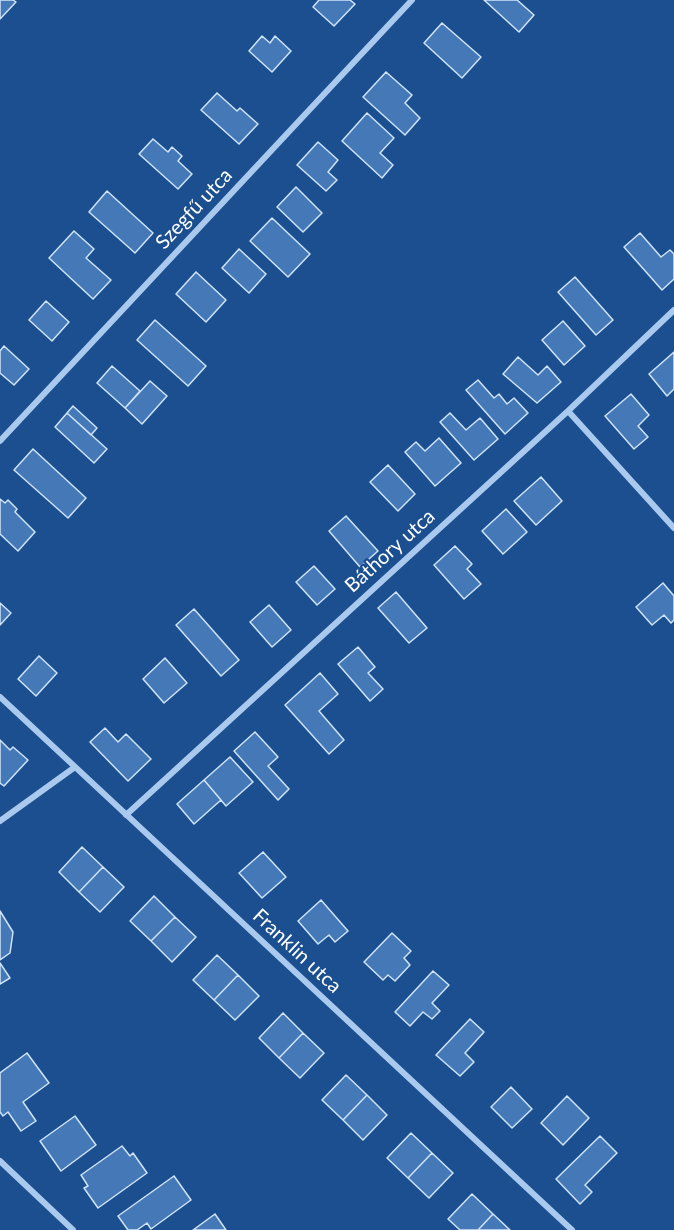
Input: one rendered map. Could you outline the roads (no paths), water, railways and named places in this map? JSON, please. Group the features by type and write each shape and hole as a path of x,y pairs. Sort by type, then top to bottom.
{"street":[{"name":"Szegfű utca","path":"0,441 412,0"},
{"name":"Báthory utca","path":"126,815 568,411 674,310"},
{"path":"568,411 674,528"},
{"name":"Franklin utca","path":"0,697 572,1230"},
{"path":"0,821 75,767"},
{"path":"0,1161 73,1230"}]}
